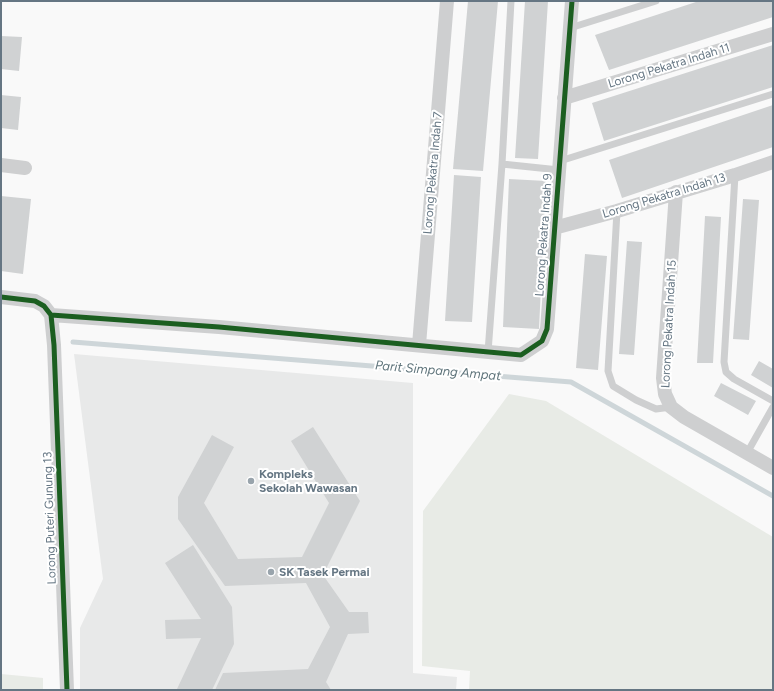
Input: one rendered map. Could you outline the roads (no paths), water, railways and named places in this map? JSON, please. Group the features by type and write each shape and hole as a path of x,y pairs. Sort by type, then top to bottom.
{"street":[{"name":"Lorong Pekatra Indah 7","path":"419,345 447,1"},
{"name":"Lorong Pekatra Indah 9","path":"51,315 219,328 522,355 542,340 547,329 572,1"},
{"name":"Lorong Pekatra Indah 11","path":"564,98 773,34"},
{"name":"Lorong Pekatra Indah 13","path":"554,228 617,211 773,162"},
{"path":"1,165 25,168"},
{"name":"Lorong Pekatra Indah 15","path":"671,407 665,394 663,378 676,192"},
{"path":"1,297 35,301 44,306 51,315"},
{"name":"Lorong Puteri Gunung 13","path":"51,315 54,345 66,690"},
{"path":"671,407 684,417 773,468"}],"lane":[{"path":"488,352 502,164 511,1"},
{"path":"570,28 656,1"},
{"path":"502,164 559,166 773,94"},
{"path":"735,175 724,362 726,372 734,379 773,401"},
{"path":"617,211 608,372 614,386 636,400 656,409 671,407"},
{"path":"747,453 773,407"}],"waterway":[{"name":"Parit Simpang Ampat","path":"73,342 571,382 773,496"}],"place":[{"name":"Kompleks Sekolah Wawasan","path":"251,481"},
{"name":"SK Tasek Permai","path":"271,572"}]}
